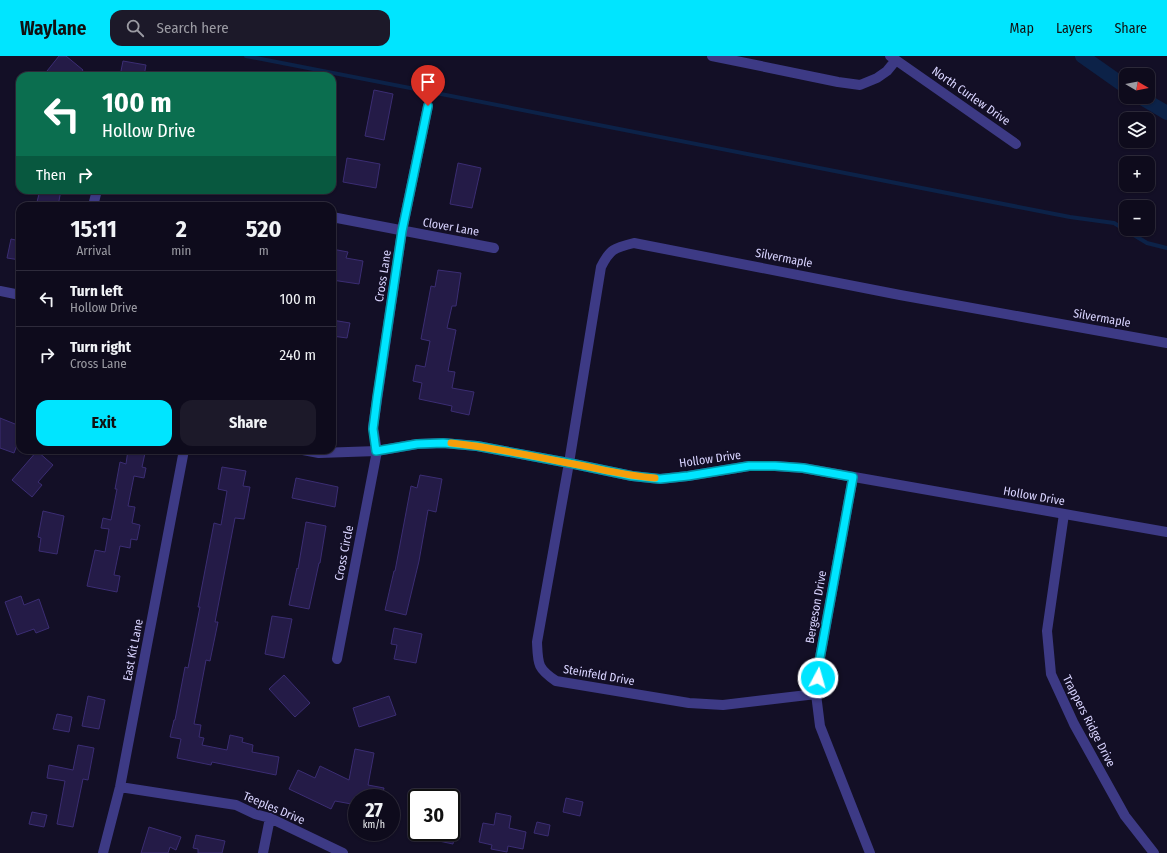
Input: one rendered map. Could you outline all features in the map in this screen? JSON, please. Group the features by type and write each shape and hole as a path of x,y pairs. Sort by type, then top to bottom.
{"street":[{"path":"712,56 838,82 860,85 887,71 893,58"},
{"name":"North Curlew Drive","path":"893,58 1016,144"},
{"name":"Cross Lane","path":"376,451 373,427 402,231 428,106"},
{"name":"Clover Lane","path":"336,218 494,248"},
{"name":"Silvermaple","path":"569,463 601,267 608,253 621,246 634,243 1167,343"},
{"path":"0,291 16,294"},
{"name":"Hollow Drive","path":"336,452 376,451 417,444 443,443 477,446 632,476 660,479 749,466 803,468 1167,532"},
{"name":"Cross Circle","path":"337,659 376,451"},
{"name":"East Kit Lane","path":"103,853 120,787 183,454"},
{"name":"Steinfeld Drive","path":"569,463 537,642 538,661 544,672 556,681 689,703 723,706 816,694"},
{"name":"Bergeson Drive","path":"853,477 819,663 816,694 820,726 870,853"},
{"name":"Trappers Ridge Drive","path":"1064,514 1046,631 1050,674 1074,724 1125,816 1154,853"},
{"name":"Teeples Drive","path":"120,787 236,805 255,814 270,818 343,853"},
{"path":"263,853 270,818"}],"building":[{"path":"59,56 66,56 83,70 82,72 46,72"},
{"path":"123,61 146,65 145,72 121,72"},
{"path":"374,90 393,94 384,140 365,136"},
{"path":"347,158 380,164 376,188 343,182"},
{"path":"458,163 481,168 472,208 450,204"},
{"path":"39,194 60,194 59,202 37,202"},
{"path":"11,239 16,240 16,259 7,258"},
{"path":"336,250 348,252 346,258 363,261 359,284 336,281"},
{"path":"438,270 461,273 456,306 452,306 447,328 456,330 448,371 455,372 452,388 474,392 469,415 451,411 452,406 419,399 422,383 413,381 416,365 425,367 430,341 421,339 431,286 435,287"},
{"path":"336,321 350,323 347,338 336,337"},
{"path":"0,418 16,424 16,448 14,453 0,448"},
{"path":"34,454 40,454 53,465 38,482 42,485 32,497 12,480"},
{"path":"127,454 145,454 142,467 146,468 144,478 134,476 128,506 135,507 132,523 140,525 137,540 131,539 130,548 120,546 114,575 120,576 117,592 87,586 95,550 105,552 109,529 101,528 103,518 111,520 120,462 126,464"},
{"path":"222,467 246,471 243,486 250,487 244,519 235,518 215,622 218,622 210,661 206,660 194,724 201,725 199,737 204,738 202,745 227,750 230,735 243,738 242,742 253,745 252,752 279,757 276,775 212,762 211,765 177,758 181,739 170,737 175,720 185,667 188,668 214,523 221,525 227,491 218,489"},
{"path":"420,475 442,479 436,512 428,510 419,561 406,615 385,610 395,571 411,486 417,488"},
{"path":"296,478 338,487 335,507 292,498"},
{"path":"43,511 64,516 57,554 39,551 41,538 38,537"},
{"path":"306,522 326,526 320,563 309,609 289,605 297,568 298,569"},
{"path":"21,596 24,605 39,599 49,628 36,633 34,629 17,635 5,602"},
{"path":"272,616 292,619 284,658 265,654"},
{"path":"394,628 422,634 416,663 394,659 397,645 391,644"},
{"path":"284,675 310,703 295,717 269,689"},
{"path":"88,696 105,700 99,729 82,726"},
{"path":"389,696 396,715 359,727 353,708"},
{"path":"57,714 72,717 69,732 53,729"},
{"path":"78,745 94,748 88,780 83,779 73,827 57,824 65,781 47,778 49,765 73,770"},
{"path":"355,749 374,753 368,785 384,789 348,789 348,803 335,801 331,809 289,789 298,770 315,778 320,766 349,780"},
{"path":"566,798 583,802 580,816 563,812"},
{"path":"32,812 47,815 44,827 29,824"},
{"path":"496,813 511,816 509,828 526,832 523,849 508,846 507,852 491,849 492,845 479,842 483,823 494,825"},
{"path":"537,822 550,825 548,836 534,833"},
{"path":"149,827 181,837 176,850 170,847 168,853 141,853"},
{"path":"196,835 225,841 222,853 198,853 198,849 193,848"},
{"path":"439,841 454,841 453,844"}],"waterway":[{"path":"246,56 328,72"},
{"path":"1082,56 1119,82"},
{"path":"336,74 1070,217 1114,223 1147,243 1167,248"},
{"path":"1152,104 1167,113"}],"slow traffic":[{"path":"451,443 477,446 632,476 655,478"}],"route":[{"path":"428,106 402,231 373,429 376,451 417,444 443,443 477,446 632,476 660,479 749,466 803,468 853,477 819,663 818,678"}]}
